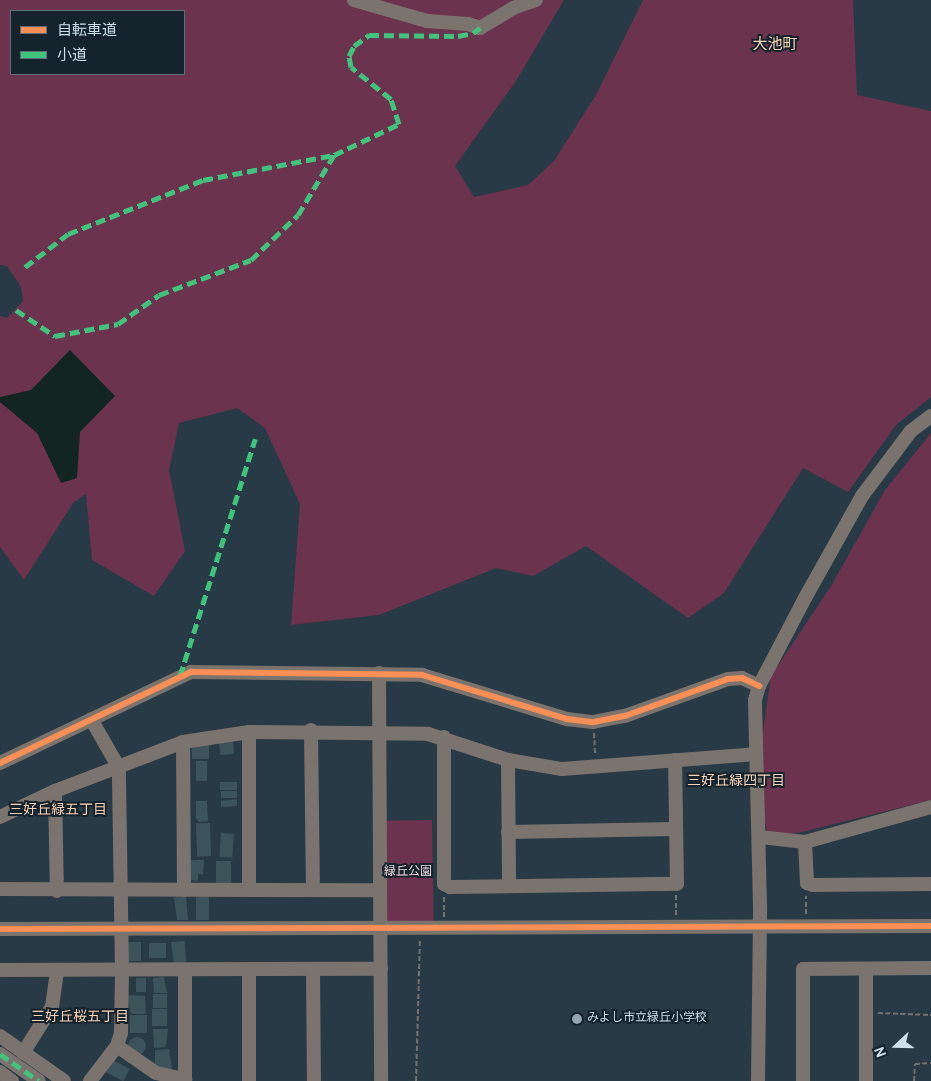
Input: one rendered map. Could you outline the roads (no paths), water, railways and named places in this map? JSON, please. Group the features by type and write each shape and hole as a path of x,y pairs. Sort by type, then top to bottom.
{"street":[{"path":"354,0 427,21 468,24 480,28 513,8 536,0"},
{"path":"758,1081 760,927 755,700 759,686 862,496 911,430 931,416"},
{"path":"0,763 191,672 422,675 567,719 592,722 625,716 728,679 742,678 759,686"},
{"path":"379,673 381,1081"},
{"path":"90,1081 117,1046 121,1033 122,970 119,768 91,719"},
{"path":"0,817 55,791 183,742 249,732 312,730 379,731 444,738 508,760 547,768 755,754"},
{"path":"312,730 313,890"},
{"path":"249,732 249,890"},
{"path":"444,738 446,886 677,884 674,760"},
{"path":"183,742 184,890"},
{"path":"508,760 509,886"},
{"path":"55,791 56,891"},
{"path":"759,837 805,842 931,807"},
{"path":"508,832 675,829"},
{"path":"805,842 808,883 931,884"},
{"path":"0,889 56,891 380,890"},
{"path":"0,929 931,926"},
{"path":"803,1081 803,969 931,968"},
{"path":"0,970 184,972 381,969"},
{"path":"866,969 866,1081"},
{"path":"314,970 314,1081"},
{"path":"23,1053 52,1007 57,971"},
{"path":"249,971 250,1081"},
{"path":"117,1046 156,1073 185,1080 184,972"},
{"path":"0,1036 64,1081"},
{"path":"0,1054 39,1081"},
{"path":"0,1072 12,1081"}],"place":[{"name":"みよし市立緑丘小学校","path":"577,1019"}],"district":[{"name":"大池町","path":"775,46"},
{"name":"三好丘緑四丁目","path":"736,782"},
{"name":"三好丘緑五丁目","path":"58,811"},
{"name":"三好丘桜五丁目","path":"80,1018"}],"park label":[{"name":"緑丘公園","path":"408,873"}]}
